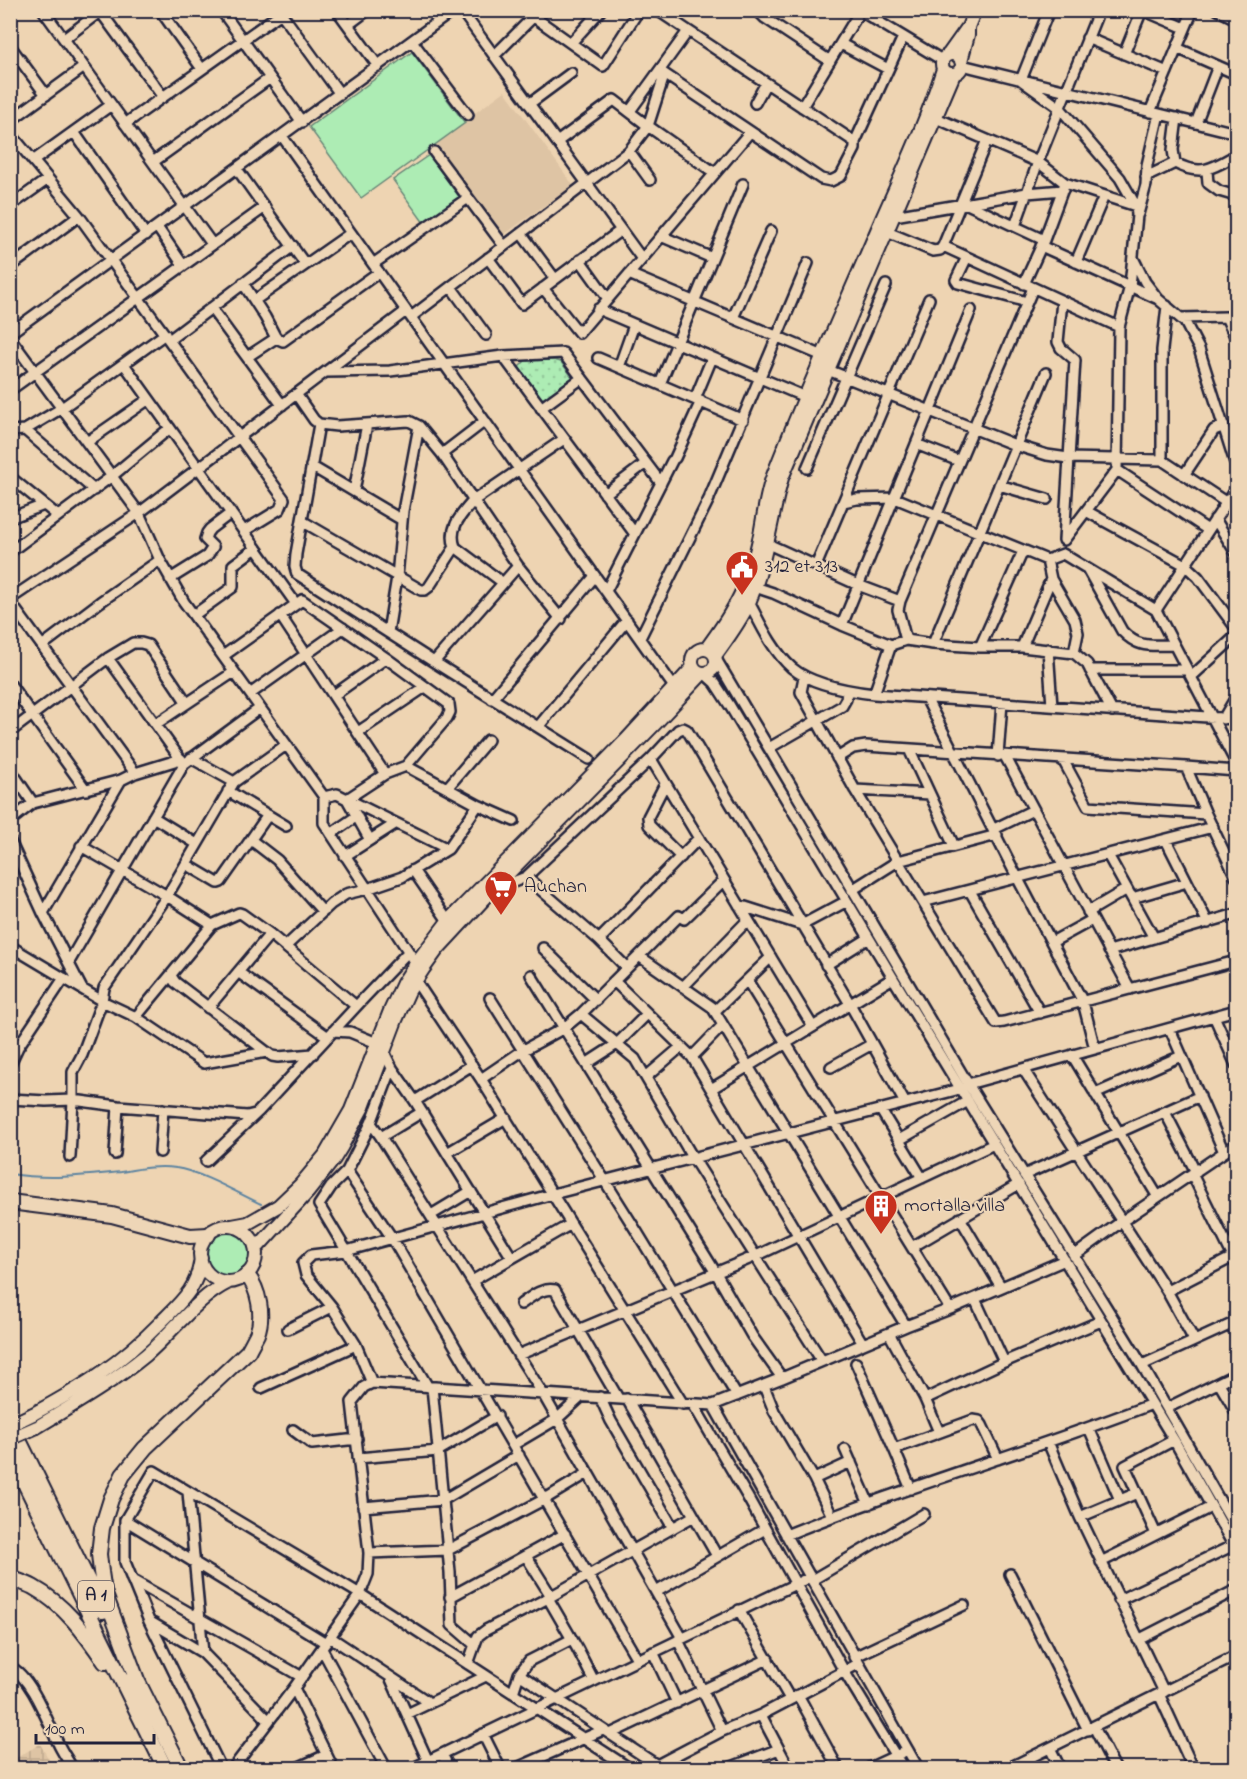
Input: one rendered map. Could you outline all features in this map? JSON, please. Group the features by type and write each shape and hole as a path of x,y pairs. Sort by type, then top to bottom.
{"highway":[{"path":"10,1202 112,1215 190,1236 208,1235"},
{"path":"137,1680 104,1592 99,1554 102,1528 111,1499 130,1466 145,1448 248,1351 258,1332 260,1314 256,1289 247,1275"},
{"name":"A 1","path":"10,1424 181,1768"},
{"name":"A 1","path":"10,1453 165,1768"},
{"path":"10,1578 33,1587 67,1612 86,1634 136,1709"}],"main road":[{"path":"256,1249 308,1192 334,1159 357,1120 403,983 448,921 626,740 674,687 700,672 714,669 712,655 743,591 756,552 768,489 805,397 923,125 968,35 968,27 975,10"},
{"path":"712,655 739,620 749,602 768,544 782,478 936,118 952,64"},
{"path":"700,672 691,663 693,654 697,651 712,655"},
{"path":"10,1424 85,1385 138,1346 190,1291 200,1271 204,1241 208,1235 219,1228 248,1223 279,1206 300,1185 325,1155 351,1110 416,980 443,943 656,723 700,672"},
{"path":"10,1439 38,1427 121,1375 147,1354 206,1296 229,1282 247,1275 254,1266 256,1249 250,1236 232,1227"},
{"path":"201,1257 207,1272 213,1277 229,1282"}],"street":[{"path":"43,10 212,244"},
{"path":"160,10 202,69"},
{"path":"221,10 302,122"},
{"path":"337,10 378,66"},
{"path":"348,25 368,10"},
{"path":"10,333 454,10"},
{"path":"474,10 464,15 642,259"},
{"path":"571,43 601,10"},
{"path":"494,56 537,14 603,66 639,10"},
{"path":"657,10 855,142"},
{"path":"757,10 765,18 830,61"},
{"path":"1021,80 1049,10"},
{"path":"1015,226 1099,10"},
{"path":"1124,54 1143,10 1185,28"},
{"path":"1064,540 1116,470 1119,327 1130,286 1136,210 1143,198 1155,113 1167,72 1193,10"},
{"path":"1218,10 1236,19"},
{"path":"64,39 101,11 163,97"},
{"path":"802,107 859,11 952,64 1236,133"},
{"path":"125,124 280,12 340,94"},
{"path":"630,111 662,74 688,31"},
{"path":"662,74 821,179 831,182 841,176 855,149 855,142 903,37"},
{"path":"1087,38 1167,72"},
{"path":"412,41 468,115"},
{"path":"840,44 888,69"},
{"path":"10,46 46,95"},
{"path":"1177,48 1236,74"},
{"path":"1196,123 1218,66"},
{"path":"10,121 84,67"},
{"path":"529,104 571,73"},
{"path":"135,773 10,600 139,513 325,372 450,287 629,151 648,126 662,74"},
{"path":"153,162 270,78"},
{"path":"1021,80 1060,108 1120,178 1136,210"},
{"path":"755,103 766,83"},
{"path":"557,142 614,100 715,173"},
{"path":"33,161 111,105"},
{"path":"936,118 1038,162 1064,187"},
{"path":"1174,163 1173,150 1177,118"},
{"path":"74,132 146,235"},
{"path":"543,288 579,333 750,132"},
{"path":"10,133 14,144 33,161 112,260 284,499 279,509 244,531"},
{"path":"282,136 674,687"},
{"path":"887,232 933,251 940,250 963,204 987,140"},
{"path":"629,151 650,180"},
{"path":"434,152 504,246"},
{"path":"1174,163 1185,169 1207,171 1236,155"},
{"path":"1146,177 1174,163"},
{"path":"237,169 305,264"},
{"path":"1207,171 1209,183 1219,191 1236,196"},
{"path":"10,206 48,179"},
{"path":"660,384 743,184"},
{"path":"894,216 1064,187 1104,196 1136,210"},
{"path":"906,640 898,610 900,601 1027,302 1029,286 1064,187"},
{"path":"1076,262 1104,196"},
{"path":"243,283 276,338 280,341 287,340 468,198"},
{"path":"963,204 1015,226 1076,262 1158,299 1181,318 1191,330 1199,349 1236,466"},
{"path":"10,390 265,207"},
{"path":"10,267 79,216"},
{"path":"157,227 183,265"},
{"path":"488,258 522,304 621,230"},
{"path":"733,318 771,231"},
{"path":"255,300 351,233"},
{"path":"521,233 555,279"},
{"path":"661,236 712,258"},
{"path":"10,432 25,430 62,408 124,364 211,308 293,246"},
{"path":"943,246 1119,327"},
{"path":"966,256 956,280 958,284 1027,302"},
{"path":"1133,258 1138,271 1158,299"},
{"path":"580,260 608,299"},
{"path":"640,638 709,498 808,263"},
{"path":"629,274 823,356"},
{"path":"807,468 886,285"},
{"path":"450,287 486,335"},
{"path":"816,566 929,299"},
{"path":"1062,301 1058,342 1061,348 1075,360 1063,554"},
{"path":"1162,460 1162,350 1167,306"},
{"path":"211,308 282,405"},
{"path":"598,309 805,397"},
{"path":"842,625 971,310"},
{"path":"1181,318 1226,317 1236,314"},
{"path":"1226,317 1236,338"},
{"path":"619,367 634,325"},
{"path":"10,338 139,513 159,560 170,579 324,797 324,824 416,963"},
{"path":"247,357 276,338"},
{"path":"325,372 390,370 503,356 563,353 661,483"},
{"path":"503,356 635,534"},
{"path":"598,358 743,420"},
{"path":"606,591 673,459 698,400 712,358"},
{"path":"124,364 296,604"},
{"path":"828,370 1015,445 1047,455 1068,458 1162,460 1236,509"},
{"path":"933,644 1046,373"},
{"path":"542,408 582,378"},
{"path":"296,394 318,424 337,426 409,421 419,426 442,454 518,566 561,619"},
{"path":"87,442 149,399"},
{"path":"442,454 485,421"},
{"path":"318,424 295,567 297,574 434,663 589,759"},
{"path":"354,491 367,424"},
{"path":"388,632 397,577 402,520 419,426"},
{"path":"1184,475 1214,430 1224,426"},
{"path":"10,552 94,490 170,428"},
{"path":"25,430 94,490"},
{"path":"502,582 455,547 452,535 455,525 473,501 564,439"},
{"path":"916,444 959,461"},
{"path":"605,494 646,463"},
{"path":"311,466 402,520"},
{"path":"1116,470 1208,530"},
{"path":"10,477 58,516"},
{"path":"999,485 1047,498"},
{"path":"1156,610 1236,488"},
{"path":"843,502 857,499 895,498 1047,561 1063,554"},
{"path":"10,518 44,505"},
{"path":"1086,511 1185,565 1198,578 1236,628"},
{"path":"170,579 211,552 213,547 205,539 207,533 231,513"},
{"path":"1215,519 1236,553"},
{"path":"302,521 421,590 429,587 455,547"},
{"path":"768,544 858,585 900,601"},
{"path":"194,615 233,587 233,565 256,548"},
{"path":"980,647 1023,551"},
{"path":"1063,554 1156,610 1236,763"},
{"path":"43,645 159,560"},
{"path":"1047,561 1051,579 1075,620 1078,633 1074,653"},
{"path":"434,663 518,566"},
{"path":"1087,569 1128,638 1140,645 1174,645"},
{"path":"492,699 596,576"},
{"path":"1022,646 1051,579"},
{"path":"754,586 891,645 906,640 980,647 1022,646 1074,653 1087,664 1112,711"},
{"path":"223,656 302,600 449,704 450,712 406,766 385,774 347,799"},
{"path":"749,602 779,654 792,668 804,676 847,691 1236,719"},
{"path":"280,615 385,774"},
{"path":"538,728 627,620"},
{"path":"250,694 343,628"},
{"path":"1090,670 1189,674 1236,636"},
{"path":"10,732 108,658 133,643 148,645 187,703"},
{"path":"874,694 891,645"},
{"path":"1048,649 1052,706"},
{"path":"712,655 852,890 964,1086 968,1101 1018,1184 1142,1365 1236,1529"},
{"path":"108,658 186,761 234,782"},
{"path":"334,695 386,658"},
{"path":"156,724 234,672"},
{"path":"700,672 715,683 730,706 892,978 1024,1175 1070,1258 1101,1321 1174,1440 1235,1547 1119,1600"},
{"path":"804,676 801,692 816,722 996,1023 1004,1023 1236,961"},
{"path":"10,684 86,790"},
{"path":"358,732 425,687"},
{"path":"769,748 842,706 847,691"},
{"path":"1223,718 1236,697"},
{"path":"927,698 1083,1002 1095,1049"},
{"path":"1002,703 1001,756 1034,810 1130,989"},
{"path":"10,821 33,803 121,780 135,773 186,761 260,708"},
{"path":"501,881 506,885 526,877 651,759 678,730 683,728 687,730 850,1004 905,1103"},
{"path":"447,788 488,740"},
{"path":"70,1156 73,1072 82,1055 102,1001 104,988 167,896 234,782 286,745"},
{"path":"837,758 853,748 866,746 1236,771"},
{"path":"909,749 954,846"},
{"path":"651,759 813,1027"},
{"path":"1063,760 1088,806 1206,814"},
{"path":"69,962 186,761"},
{"path":"406,766 478,805 514,821"},
{"path":"1186,767 1236,877"},
{"path":"10,769 33,803"},
{"path":"43,913 121,780"},
{"path":"665,784 648,821 649,825 681,857"},
{"path":"855,790 930,794"},
{"path":"228,791 286,826"},
{"path":"324,797 337,794 448,849"},
{"path":"347,799 370,840"},
{"path":"285,947 331,904 346,894 402,877 448,849 478,805"},
{"path":"852,890 898,861 995,832 1034,810"},
{"path":"186,864 218,883 225,877 268,815"},
{"path":"331,834 357,816"},
{"path":"153,817 197,844"},
{"path":"345,855 395,824"},
{"path":"923,902 1213,827"},
{"path":"599,940 699,838"},
{"path":"10,840 43,913 82,989"},
{"path":"251,840 277,860 323,912"},
{"path":"1166,840 1208,922"},
{"path":"81,846 212,925"},
{"path":"1108,855 1154,938"},
{"path":"413,870 448,921"},
{"path":"526,877 599,940 627,968"},
{"path":"481,1079 522,1051 564,1028 596,1000 679,916 684,919 724,880"},
{"path":"1132,898 1187,882"},
{"path":"1052,942 1127,889"},
{"path":"970,891 1040,1013"},
{"path":"739,905 802,925 847,902"},
{"path":"136,1017 212,925 239,914 270,934 356,1006"},
{"path":"1109,951 1236,914"},
{"path":"683,987 748,920"},
{"path":"208,1008 270,934"},
{"path":"826,965 869,938"},
{"path":"10,946 102,1001 136,1017 204,1063 267,1052"},
{"path":"543,948 596,1000"},
{"path":"206,1161 313,1054 408,952"},
{"path":"639,956 715,1011 906,1326"},
{"path":"715,1011 771,957"},
{"path":"238,972 330,1034 350,1032 381,1048 512,1258"},
{"path":"531,975 716,1273 752,1336 782,1378"},
{"path":"171,976 175,982 272,1056 313,1054"},
{"path":"10,1064 18,1047 64,978"},
{"path":"711,1089 892,978"},
{"path":"416,980 506,1118 625,1311 688,1404 765,1529 844,1671 903,1768"},
{"path":"747,980 950,1310"},
{"path":"614,981 692,1058 863,1344"},
{"path":"489,998 637,1232 737,1396"},
{"path":"372,1383 356,1345 332,1307 306,1275 303,1263 310,1255 346,1251 651,1168 905,1103 1236,1010"},
{"path":"581,1014 635,1059 693,1158 822,1361"},
{"path":"586,1064 617,1044 647,1014"},
{"path":"1214,1016 1236,1065"},
{"path":"692,1058 723,1025"},
{"path":"233,1768 326,1643 360,1594 368,1574 369,1553 352,1402 364,1387 372,1383 713,1405 950,1310 1070,1258 1194,1173 1232,1150 1200,1096 1170,1029"},
{"path":"831,1067 872,1044"},
{"path":"646,1077 681,1047"},
{"path":"1072,1055 1158,1197"},
{"path":"1095,1094 1181,1056"},
{"path":"415,1101 472,1065"},
{"path":"392,1068 370,1123 347,1171 331,1187 319,1205 430,1387 448,1550 452,1625 475,1645"},
{"path":"1023,1069 1167,1291 1194,1340"},
{"path":"1024,1175 1200,1096"},
{"path":"10,1099 73,1100 118,1106 247,1116 255,1114"},
{"path":"899,1140 968,1101"},
{"path":"116,1154 118,1106"},
{"path":"160,1152 163,1109"},
{"path":"880,1109 922,1178"},
{"path":"381,1137 422,1112"},
{"path":"1166,1112 1235,1260 1167,1291"},
{"path":"447,1152 506,1118"},
{"path":"370,1123 431,1215 543,1394 656,1592 722,1731"},
{"path":"518,1355 756,1256 994,1144"},
{"path":"347,1171 392,1238 637,1659"},
{"path":"912,1246 1018,1184"},
{"path":"431,1215 471,1191"},
{"path":"960,1218 1001,1287"},
{"path":"472,1281 572,1224"},
{"path":"521,1304 543,1290 555,1290 717,1556"},
{"path":"975,1299 1004,1362"},
{"path":"288,1329 332,1307"},
{"path":"925,1400 1004,1362 1101,1321"},
{"path":"1142,1365 1236,1322"},
{"path":"889,1333 925,1400 939,1432"},
{"path":"261,1388 356,1345"},
{"path":"855,1363 911,1489"},
{"path":"1167,1408 1236,1374"},
{"path":"1219,1383 1236,1412"},
{"path":"764,1386 774,1411 814,1479 832,1516"},
{"path":"513,1445 557,1419 582,1396"},
{"path":"600,1397 611,1421 673,1528"},
{"path":"786,1535 832,1516 1089,1428 1152,1404"},
{"path":"713,1405 918,1768"},
{"path":"358,1458 438,1451 497,1416"},
{"path":"894,1449 973,1420 979,1421 982,1425 998,1459"},
{"path":"1089,1428 1120,1500"},
{"path":"293,1430 312,1443 357,1439"},
{"path":"1156,1534 1125,1466 1174,1440"},
{"path":"1048,1442 1193,1768"},
{"path":"845,1449 868,1504"},
{"path":"363,1508 443,1500 519,1455"},
{"path":"814,1479 851,1462"},
{"path":"221,1768 149,1621 125,1562 125,1520 154,1471 360,1594 629,1768"},
{"path":"369,1553 448,1550 545,1499 588,1473"},
{"path":"188,1492 203,1653"},
{"path":"1080,1517 1137,1493"},
{"path":"1101,1562 1211,1507"},
{"path":"413,1768 796,1582 811,1578 924,1514"},
{"path":"468,1664 478,1636 486,1630 694,1516"},
{"path":"125,1520 326,1643 390,1677 430,1703"},
{"path":"656,1592 765,1529"},
{"path":"450,1597 565,1534"},
{"path":"526,1556 594,1681"},
{"path":"1010,1574 1091,1728 1115,1768"},
{"path":"132,1580 302,1677"},
{"path":"1138,1640 1236,1590"},
{"path":"519,1674 659,1767 722,1731 761,1715 844,1671 856,1660 964,1605"},
{"path":"739,1610 838,1768"},
{"path":"149,1621 203,1653 269,1721"},
{"path":"513,1693 519,1674 529,1661 572,1639"},
{"path":"326,1643 386,1768"},
{"path":"653,1652 676,1702"},
{"path":"1009,1768 1236,1656"},
{"path":"517,1768 531,1766 583,1739 606,1732 676,1702 768,1659"},
{"path":"10,1667 22,1676 37,1700 72,1768"},
{"path":"407,1714 486,1676"},
{"path":"390,1677 428,1761"},
{"path":"294,1688 333,1768"},
{"path":"761,1715 789,1768"},
{"path":"483,1734 500,1768"},
{"path":"618,1762 629,1747"},
{"path":"1050,1748 1060,1768"},
{"path":"729,1768 779,1749"},
{"path":"869,1768 908,1750"},
{"path":"442,1754 449,1768"},
{"path":"297,1768 326,1755"}],"shaded area":[{"path":"505,91 573,185 502,236 434,143"},
{"path":"40,1744 54,1768 11,1768 11,1761"}],"green space":[{"path":"412,52 465,123 361,198 309,127"},
{"path":"429,155 460,198 424,223 393,180"},
{"path":"554,360 561,362 573,378 543,400 519,367 525,361"},
{"path":"229,1231 245,1238 252,1254 245,1270 229,1277 213,1270 206,1254 213,1238"}],"waterway":[{"path":"10,1174 66,1177 169,1167 207,1178 261,1204"}],"place":[{"name":"312 et 313","path":"742,596"},
{"name":"Auchan","path":"501,916"},
{"name":"mortalla villa","path":"881,1235"}]}
